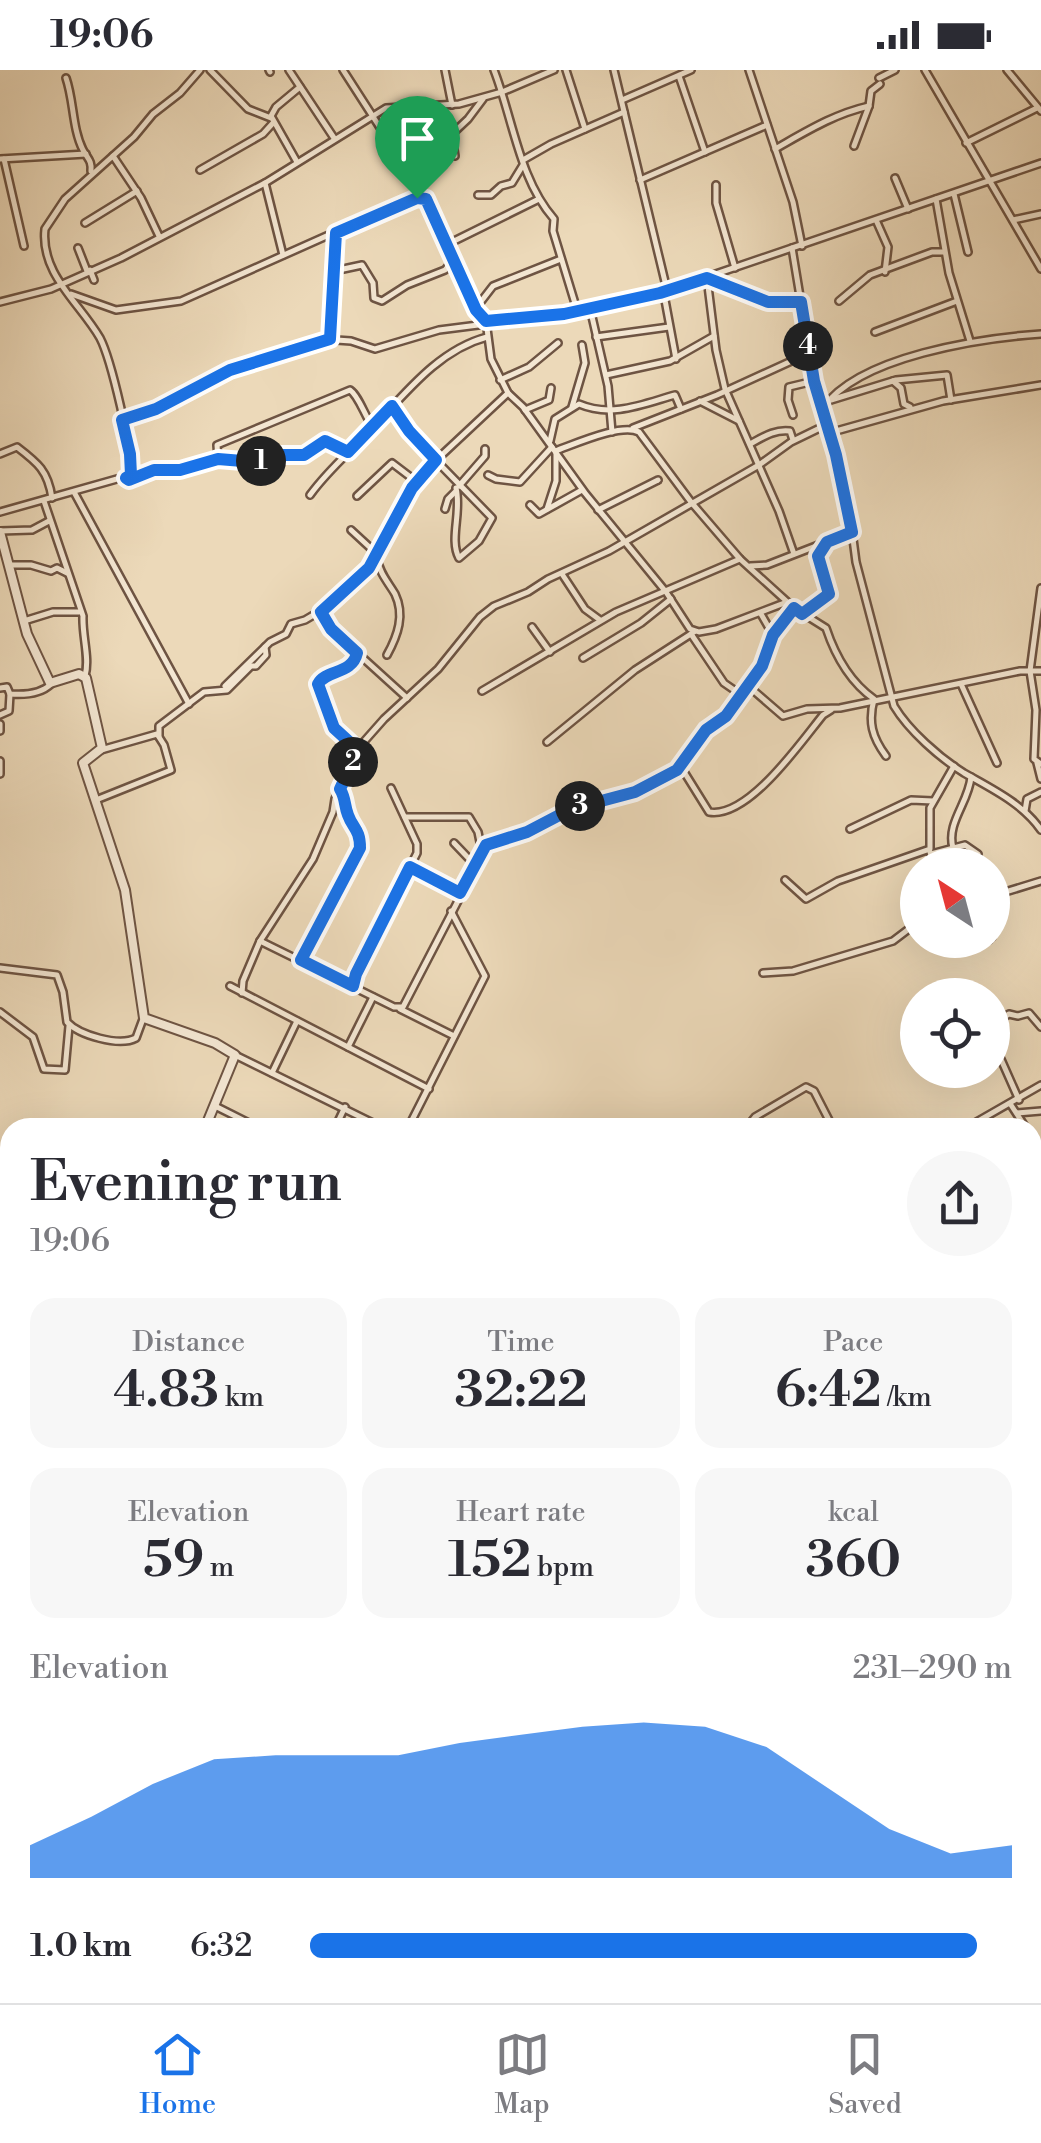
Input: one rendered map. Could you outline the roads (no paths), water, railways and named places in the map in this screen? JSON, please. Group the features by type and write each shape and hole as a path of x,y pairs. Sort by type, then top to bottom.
{"street":[{"path":"210,70 248,109 272,121 296,162"},
{"path":"289,70 334,138"},
{"path":"343,70 426,199 486,323 500,380 508,393 666,592 724,683 740,694"},
{"path":"445,70 452,105"},
{"path":"0,302 60,284 160,236 265,182 372,114 392,106 452,105 502,92 554,70"},
{"path":"566,70 585,129"},
{"path":"614,70 668,290 665,300 676,358"},
{"path":"622,100 691,70"},
{"path":"749,70 794,202 802,246"},
{"path":"854,146 870,106 871,91 895,70"},
{"path":"925,70 1041,268"},
{"path":"966,143 1039,110 1007,70"},
{"path":"0,512 130,476 122,420 102,342 60,284 47,256 46,229 61,204 153,114 180,93 198,71"},
{"path":"496,72 524,161 539,199 554,219 552,231 577,310"},
{"path":"679,76 705,152"},
{"path":"66,78 79,138 92,164 91,174"},
{"path":"200,170 263,134 276,107 300,87"},
{"path":"402,163 433,152 468,119 485,96"},
{"path":"776,148 835,116 870,106"},
{"path":"478,195 491,195 500,186 512,183 524,161 624,112"},
{"path":"640,180 767,124"},
{"path":"452,134 455,156"},
{"path":"24,246 2,159 86,154"},
{"path":"113,156 160,236"},
{"path":"122,420 156,409 230,370 330,339 375,349 439,330 530,319 668,290 1041,163"},
{"path":"895,178 908,209"},
{"path":"265,182 283,255"},
{"path":"716,185 716,203 735,268"},
{"path":"84,224 137,192"},
{"path":"954,194 968,252"},
{"path":"69,294 113,309 187,300 409,199 426,199"},
{"path":"448,244 539,199"},
{"path":"936,199 944,252 971,342"},
{"path":"1013,220 1041,214"},
{"path":"876,220 888,248 885,272"},
{"path":"330,339 336,233"},
{"path":"78,248 94,280"},
{"path":"792,248 814,381 890,696 908,724 954,766 1025,811 1041,830"},
{"path":"839,301 861,286 868,276 932,252 944,252"},
{"path":"334,271 362,265 373,281 374,298 382,301 407,285 446,270 455,258"},
{"path":"476,308 493,286 562,258"},
{"path":"707,278 768,302 801,302"},
{"path":"707,278 725,390 794,554"},
{"path":"875,332 957,302"},
{"path":"589,307 606,375 612,432"},
{"path":"596,338 669,327"},
{"path":"822,409 846,383 903,359 971,342 1041,334"},
{"path":"606,375 676,358 714,336"},
{"path":"310,496 328,470 442,360 470,342 487,337"},
{"path":"500,380 529,368 558,343"},
{"path":"572,407 585,362 582,345"},
{"path":"488,475 520,482 553,449 632,428 809,353"},
{"path":"828,401 893,381 948,375 952,400"},
{"path":"793,414 788,388 814,381"},
{"path":"893,381 902,389 904,404 912,409"},
{"path":"829,434 912,409 1041,386"},
{"path":"525,410 549,400 552,388"},
{"path":"218,459 217,445 349,390 356,394 373,427"},
{"path":"96,800 170,772 159,726 204,692 219,692 266,646 284,636 291,624 322,610 363,574 417,482 508,393"},
{"path":"545,512 553,499 556,482 555,418 580,404 595,411 634,408 675,395 681,409"},
{"path":"700,401 731,414 741,423"},
{"path":"392,406 457,486 492,518 480,542 460,558 453,544 459,511 457,486"},
{"path":"242,993 243,981 260,942 308,868 327,830 358,750 380,722 492,608 624,541 759,465 793,441 826,426"},
{"path":"632,428 645,438 691,502 740,560 794,608 824,626 832,648 854,683 874,699"},
{"path":"750,444 773,432 788,430 793,441"},
{"path":"126,478 133,480 154,470 180,470 218,459 255,462 282,455 304,455 325,441 348,452"},
{"path":"0,454 17,446 40,464 48,479 50,521 80,612 88,665 85,676 101,750"},
{"path":"444,510 457,486 485,456 484,448"},
{"path":"356,496 393,463 417,482"},
{"path":"598,510 658,480"},
{"path":"530,505 537,514 545,512 582,490"},
{"path":"74,492 189,704"},
{"path":"36,529 50,521"},
{"path":"51,684 33,650 0,532 48,529 56,536"},
{"path":"351,530 377,555 380,571 396,596 402,619 387,655"},
{"path":"747,566 765,566 852,532"},
{"path":"802,614 829,593 818,558 827,542"},
{"path":"5,560 70,574"},
{"path":"482,691 600,620 740,560"},
{"path":"562,574 583,607 600,620"},
{"path":"1041,588 1030,672 1036,710 1034,757 1041,780"},
{"path":"583,658 671,599"},
{"path":"547,742 636,670 692,633 716,629 788,602"},
{"path":"400,1009 408,1001 486,845 527,832 571,809 635,792 681,767 706,730 726,716 762,666 773,635 794,608"},
{"path":"322,610 324,621 407,698"},
{"path":"24,621 53,612 80,612"},
{"path":"761,614 773,635"},
{"path":"532,628 550,652"},
{"path":"357,653 350,665 322,678 318,684 334,728 358,750"},
{"path":"746,684 782,716 806,708 834,708 1041,671"},
{"path":"10,694 34,692 79,674 85,676"},
{"path":"961,684 997,763"},
{"path":"0,688 6,687 10,694 9,711 0,715"},
{"path":"874,699 872,734 886,756"},
{"path":"681,767 709,812 724,812 752,794 823,715 834,708"},
{"path":"70,1026 125,1043 139,1034 144,1018 125,890 83,763 101,750 159,736"},
{"path":"0,761 0,774"},
{"path":"930,848 928,822 933,801 954,766"},
{"path":"970,848 953,848 950,834 972,777"},
{"path":"353,986 418,849 391,788"},
{"path":"301,960 360,848 359,831 350,819 340,789"},
{"path":"1025,811 1027,799 1041,792"},
{"path":"850,829 911,800 933,801"},
{"path":"404,817 469,817 478,832 482,852"},
{"path":"454,843 475,865"},
{"path":"785,880 806,899 838,881 900,861"},
{"path":"410,867 460,893"},
{"path":"1010,890 1041,881"},
{"path":"413,1118 485,974 451,911"},
{"path":"763,972 794,971 900,936"},
{"path":"260,942 454,1036"},
{"path":"0,968 57,975 70,1026 64,1070 46,1070 33,1037 0,1012"},
{"path":"230,986 429,1089"},
{"path":"348,1047 372,996"},
{"path":"1010,1014 1029,1013 1041,1027"},
{"path":"144,1018 214,1043 365,1118"},
{"path":"272,1072 297,1021"},
{"path":"210,1118 235,1056"},
{"path":"1010,1080 1019,1100"},
{"path":"986,1118 1041,1085"},
{"path":"754,1118 806,1087 813,1090 828,1118"},
{"path":"1011,1105 1020,1118"},
{"path":"215,1106 239,1118"},
{"path":"340,1118 345,1107"},
{"path":"1017,1113 1041,1111"}]}
